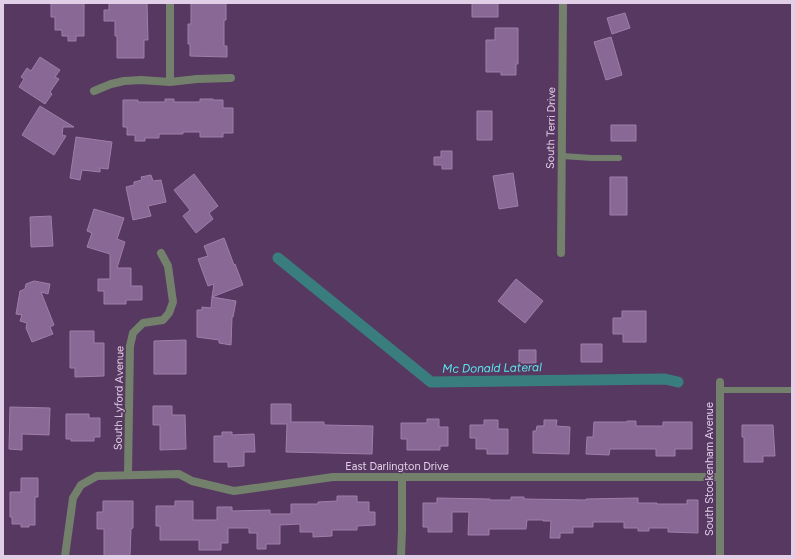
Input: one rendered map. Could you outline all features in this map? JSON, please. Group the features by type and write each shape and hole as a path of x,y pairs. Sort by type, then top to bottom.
{"street":[{"path":"170,3 170,82"},
{"name":"South Terri Drive","path":"561,253 563,3"},
{"path":"94,91 111,84 124,81 141,80 170,82 197,79 231,78"},
{"name":"South Lyford Avenue","path":"128,474 130,346 133,333 143,323 163,320 169,313 172,302 168,266 161,253"},
{"name":"South Stockenham Avenue","path":"720,386 720,556"},
{"name":"East Darlington Drive","path":"65,556 73,498 81,485 97,476 128,474 179,474 192,480 234,491 333,477 720,477"},
{"path":"401,556 402,476"}],"lane":[{"path":"562,156 619,158"},
{"path":"720,386 792,390"}],"building":[{"path":"51,3 84,3 84,36 76,36 76,41 68,41 68,36 62,36 62,30 55,30 55,17 51,17"},
{"path":"109,3 147,3 148,40 144,40 144,58 117,58 115,21 104,21 104,10 109,10"},
{"path":"191,3 226,3 226,20 224,20 224,46 227,46 227,57 190,56 190,44 188,44 188,24 191,24"},
{"path":"472,3 498,3 498,17 472,17"},
{"path":"625,13 630,28 612,34 607,18"},
{"path":"495,28 518,28 518,64 516,64 516,75 501,75 501,72 486,72 486,40 495,40"},
{"path":"611,37 622,75 606,80 594,42"},
{"path":"40,57 60,70 55,77 59,79 50,92 52,94 45,104 19,87 24,79 21,77 27,68 31,71"},
{"path":"165,99 174,99 174,102 200,102 200,99 223,100 223,108 233,108 233,133 223,133 223,137 200,137 200,132 159,134 159,138 145,138 145,141 135,141 135,135 127,135 127,127 123,127 123,100 138,100 138,102 165,102"},
{"path":"40,106 74,127 63,127 62,135 66,136 54,155 22,135"},
{"path":"477,111 492,111 492,140 477,140"},
{"path":"611,125 636,125 636,141 611,141"},
{"path":"76,137 112,142 108,169 100,168 100,172 82,170 80,180 70,178"},
{"path":"441,151 452,151 452,169 442,169 442,165 434,165 434,157 441,157"},
{"path":"513,173 518,206 499,209 493,176"},
{"path":"194,174 218,206 209,213 213,219 196,233 183,216 190,210 174,190"},
{"path":"151,175 153,181 161,180 166,202 148,206 151,216 133,220 126,187 134,185 134,182 142,180 141,177"},
{"path":"610,177 627,177 627,215 610,215"},
{"path":"94,209 124,218 117,239 125,242 117,268 131,268 131,286 142,286 142,300 126,300 126,304 104,304 104,291 98,291 98,279 110,279 110,254 87,247 92,233 87,231"},
{"path":"51,216 53,246 31,247 30,217"},
{"path":"224,238 243,285 212,297 214,284 208,286 198,259 208,256 204,246"},
{"path":"516,279 543,301 525,323 498,301"},
{"path":"34,281 50,284 48,294 41,292 54,325 50,327 53,334 32,342 26,328 27,323 20,321 22,315 16,314 20,291 25,289 26,284"},
{"path":"212,297 236,301 232,317 231,345 219,343 219,340 197,337 197,310 202,310 202,307 211,308"},
{"path":"622,311 646,311 646,342 623,342 623,334 613,334 613,318 622,318"},
{"path":"70,331 94,331 94,343 104,343 104,376 75,377 75,368 70,368"},
{"path":"186,340 186,374 154,374 154,341"},
{"path":"581,344 602,344 602,362 581,362"},
{"path":"519,350 536,350 536,363 519,363"},
{"path":"271,404 291,404 291,422 324,422 324,425 373,426 372,454 286,452 287,424 271,424"},
{"path":"153,406 172,406 172,415 185,415 186,449 160,450 160,425 153,425"},
{"path":"10,407 50,408 49,435 22,434 22,450 9,449"},
{"path":"66,414 89,414 89,418 100,418 100,437 94,437 94,441 71,441 71,439 66,439"},
{"path":"427,419 439,419 439,427 448,427 448,446 440,446 440,450 407,450 407,439 401,439 401,423 427,423"},
{"path":"484,420 498,420 498,429 508,429 508,454 487,454 487,449 476,449 476,438 470,438 470,425 484,425"},
{"path":"544,420 557,420 556,426 570,427 569,454 533,453 533,431 536,431 537,426 544,426"},
{"path":"636,421 636,426 663,426 663,422 692,422 692,449 675,449 675,456 656,456 656,449 610,449 609,455 586,454 587,437 593,437 594,422"},
{"path":"742,425 773,425 775,456 763,456 763,462 744,462 744,437 742,437"},
{"path":"222,432 232,432 232,435 254,434 255,452 244,452 244,466 228,467 228,462 214,462 214,436 222,436"},
{"path":"21,478 38,478 38,497 35,497 35,525 29,525 29,527 21,527 21,524 12,524 12,517 10,517 10,492 21,492"},
{"path":"337,496 357,496 357,502 369,502 369,512 375,512 375,525 357,526 357,530 332,530 332,536 313,537 313,532 300,532 300,524 280,525 280,544 266,544 266,549 257,549 257,533 249,533 249,528 228,528 228,543 221,543 221,550 199,550 199,540 160,540 160,526 156,526 156,506 175,506 175,501 193,501 193,520 217,520 217,507 232,507 232,511 270,510 270,514 291,514 291,504 318,504 318,502 337,501"},
{"path":"511,497 524,497 524,499 586,500 638,498 638,503 657,504 687,504 687,500 698,500 698,533 668,532 668,528 649,528 649,531 638,531 638,528 624,528 624,522 593,522 593,527 573,527 573,533 560,533 560,538 550,538 551,521 527,520 526,529 489,529 489,535 468,535 469,512 452,512 452,532 428,532 428,527 423,527 423,503 437,503 437,498 511,500"},
{"path":"103,501 133,501 133,528 131,529 130,556 104,556 104,529 97,529 97,512 103,512"}],"waterway":[{"name":"Mc Donald Lateral","path":"278,258 431,382 665,379 678,382"}]}
